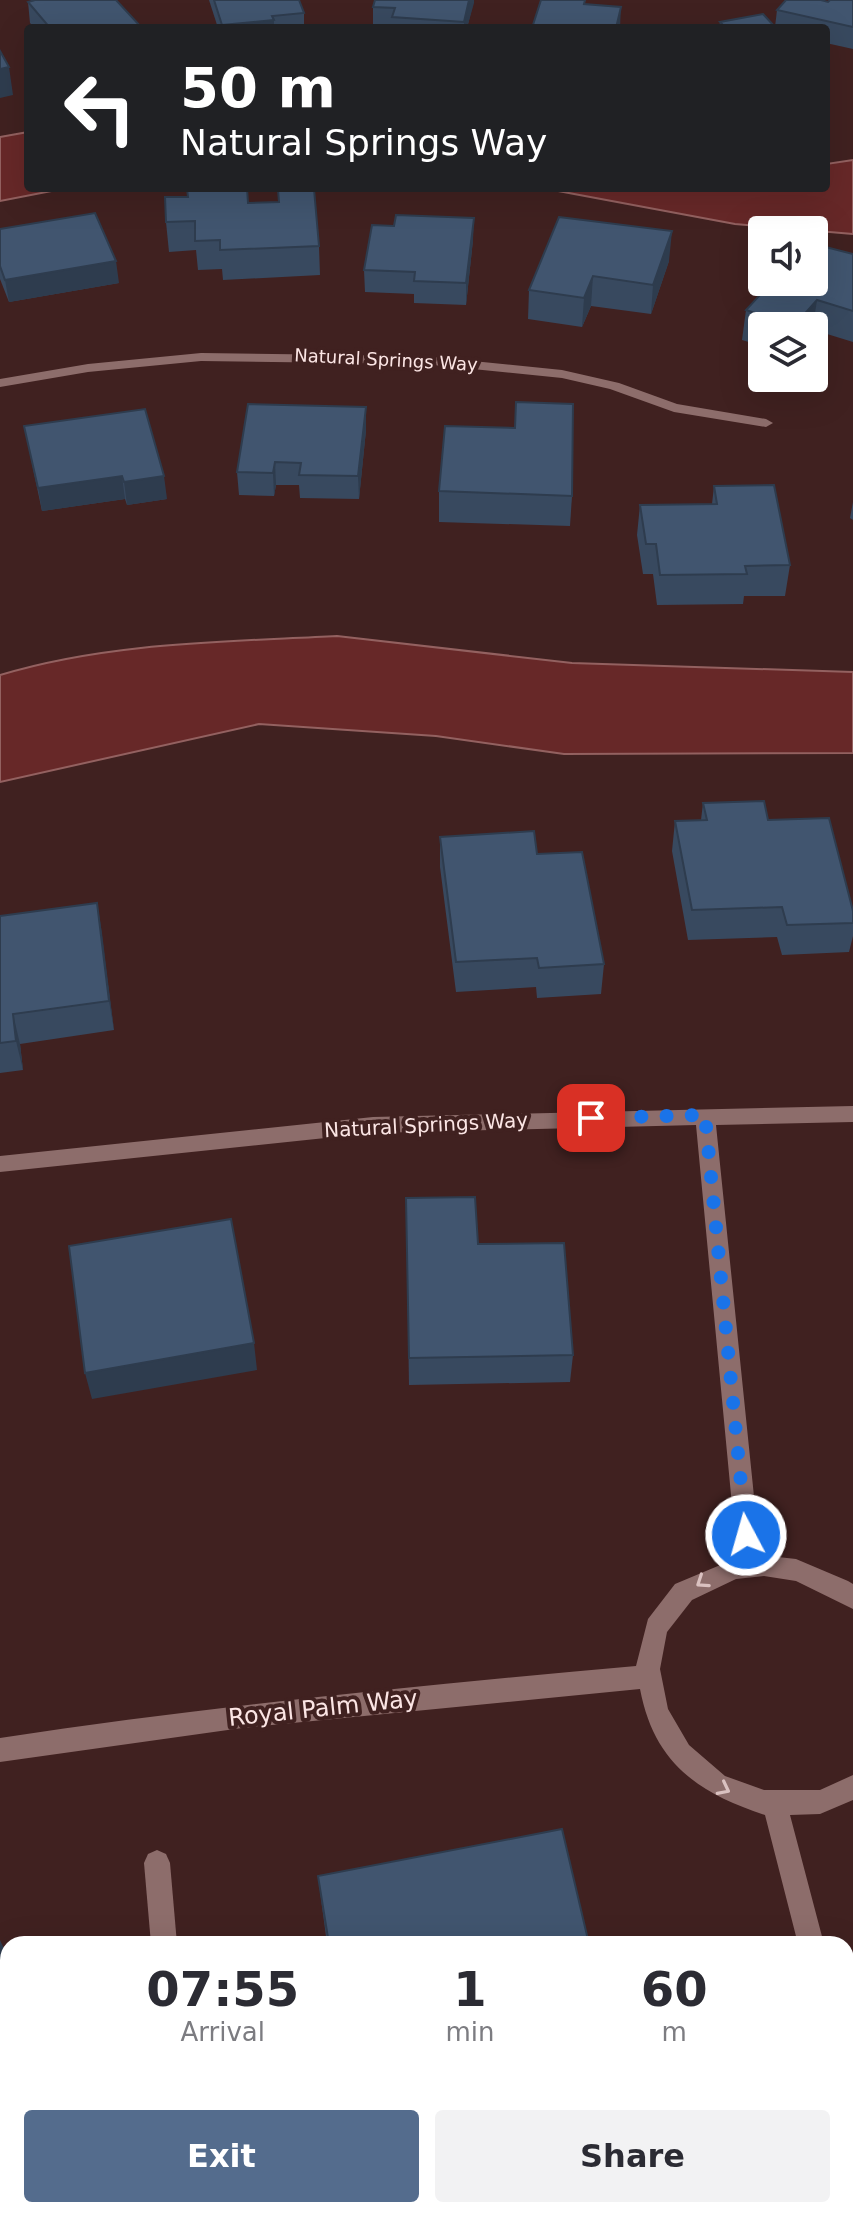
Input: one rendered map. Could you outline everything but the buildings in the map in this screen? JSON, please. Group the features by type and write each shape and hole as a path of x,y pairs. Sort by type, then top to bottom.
{"street":[{"name":"Natural Springs Way","path":"0,383 88,368 201,357 423,360 562,374 614,386 674,408 766,423"},
{"name":"Natural Springs Way","path":"0,1164 373,1125 853,1114"},
{"path":"705,1115 749,1565"},
{"path":"853,1598 820,1577 777,1565 749,1565 710,1575 672,1604 652,1638 647,1677 655,1719 688,1765 726,1792 775,1805 821,1802 853,1787"},
{"name":"Royal Palm Way","path":"0,1750 368,1702 647,1677"},
{"path":"775,1805 809,1936"},
{"path":"157,1863 163,1936"}],"shaded area":[{"path":"24,133 24,192 46,192 0,201 0,137"},
{"path":"853,160 853,234 828,232 828,216 748,216 748,225 735,224 563,192 830,192 830,163"},
{"path":"337,636 572,663 853,672 853,753 564,754 436,736 259,724 0,782 0,675 83,656 167,645"}],"route":[{"path":"591,1118 705,1115 746,1535"}]}
